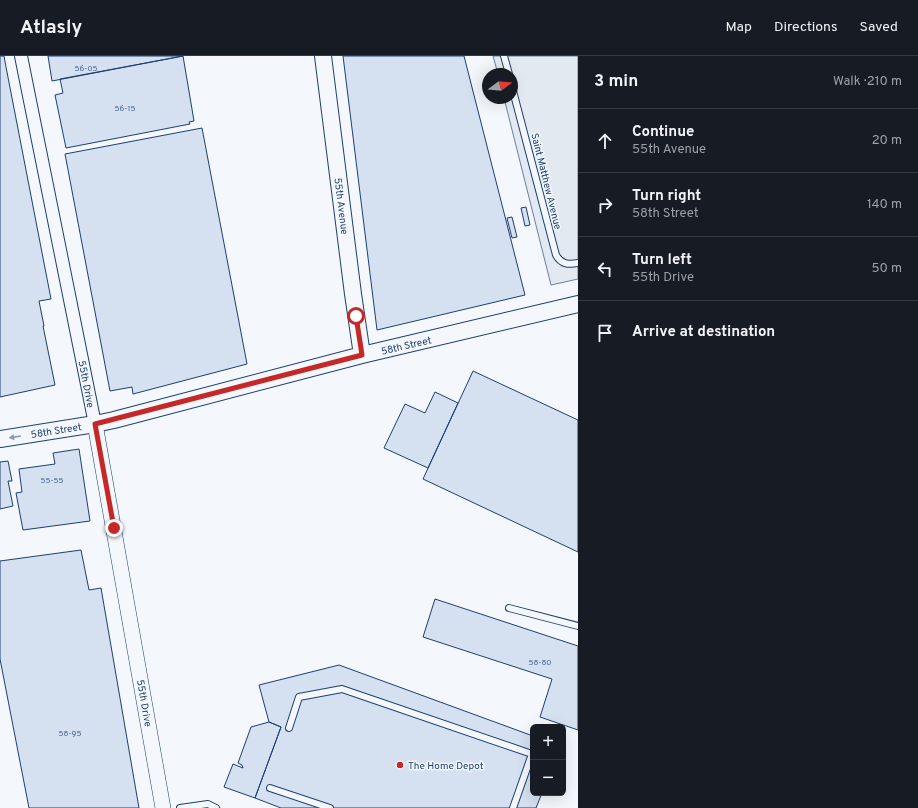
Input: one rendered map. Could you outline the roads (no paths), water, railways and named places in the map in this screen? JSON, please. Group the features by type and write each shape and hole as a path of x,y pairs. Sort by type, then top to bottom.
{"main road":[{"name":"55th Avenue","path":"324,56 353,294 362,355"},
{"name":"58th Street","path":"0,439 95,424 362,355 578,304"}],"street":[{"name":"55th Drive","path":"21,56 95,424 163,808"}],"lane":[{"path":"504,56 507,68"},
{"name":"Saint Matthew Avenue","path":"516,104 556,255 561,262 565,264 578,263"},
{"path":"509,608 578,626"},
{"path":"288,728 299,697 342,689 532,754 513,808"},
{"path":"270,788 330,808"},
{"path":"180,808 208,804 216,808"}],"place":[{"name":"The Home Depot","path":"400,765"}]}
